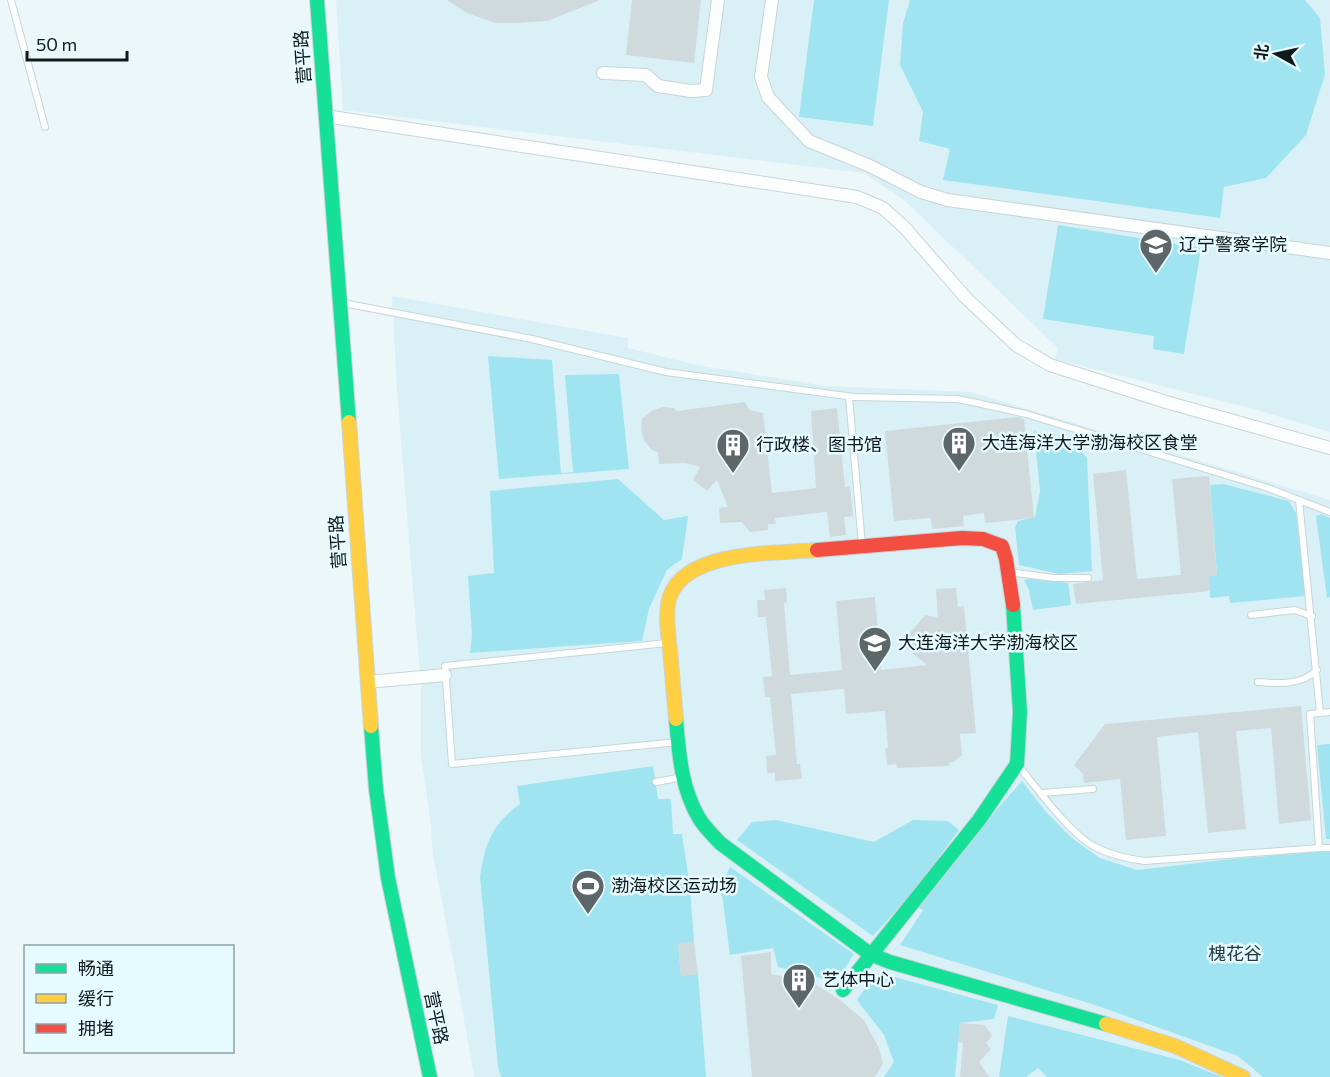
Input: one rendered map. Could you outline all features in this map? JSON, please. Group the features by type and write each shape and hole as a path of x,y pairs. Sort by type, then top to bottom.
{"main road":[{"name":"营平路","path":"317,0 367,682 381,835 430,1077"},
{"path":"843,990 870,954 979,820 1017,764 1020,712 1012,603 1002,546 991,540 971,538 862,545 717,561 691,571 681,579 672,589 667,604 668,643 678,742 688,797 700,820 720,843 870,954 890,962 1085,1017 1175,1046 1243,1077"}],"street":[{"path":"603,73 646,75 658,86 691,91 706,90 718,0"},
{"path":"772,0 761,77 768,97 809,141 870,166 921,192 948,200 1330,253"},
{"path":"326,116 857,197 883,208 906,228 966,298 1016,345 1050,365 1166,402 1330,448"},
{"path":"367,682 446,675"}],"lane":[{"path":"11,0 45,127"},
{"path":"339,302 532,339 666,372 849,397 957,399 1017,412 1268,488 1330,512"},
{"path":"849,397 862,545"},
{"path":"1299,500 1320,713"},
{"path":"1008,572 1054,578 1088,578"},
{"path":"1251,615 1295,610 1312,616"},
{"path":"668,643 445,666 452,764 678,742"},
{"path":"1258,682 1300,681 1310,677 1317,670"},
{"path":"1318,848 1310,714 1330,712"},
{"path":"1017,764 1071,827 1093,846 1126,859 1145,861 1330,848"},
{"path":"656,782 684,777"},
{"path":"1041,793 1093,789"}],"shaded area":[{"name":"辽宁警察学院","path":"336,0 1330,0 1330,432 1250,408 1055,359 1058,348 905,201 864,173 343,110"},
{"name":"大连海洋大学渤海校区","path":"392,296 628,338 628,348 697,365 826,386 971,392 1330,500 1330,1077 474,1077 433,855 421,755 421,688 397,391"}],"green space":[{"path":"814,0 889,0 873,126 799,117"},
{"path":"910,0 1305,0 1320,18 1325,74 1306,135 1266,178 1224,187 1220,218 943,180 950,149 919,141 923,112 900,65 903,23"},
{"path":"1058,225 1201,248 1184,354 1153,349 1154,336 1043,319"},
{"path":"488,356 552,360 561,473 573,472 565,375 619,374 629,469 499,479"},
{"path":"1034,431 1077,446 1087,458 1092,571 1059,574 1019,565 1015,527 1018,521 1035,517 1040,491"},
{"path":"618,479 664,520 688,516 682,559 667,570 649,609 642,641 470,653 472,635 468,576 494,573 490,491"},
{"path":"1223,484 1289,501 1296,513 1306,596 1230,603 1229,596 1210,598 1209,576 1217,574 1210,485"},
{"path":"1321,514 1330,518 1330,597 1327,598 1316,516"},
{"path":"1032,578 1068,583 1071,605 1033,610 1029,590 1024,580"},
{"path":"1330,744 1330,839 1326,839 1317,745"},
{"name":"渤海校区运动场","path":"653,766 658,799 671,799 673,834 682,834 690,888 694,942 678,944 681,975 698,974 706,1077 501,1077 498,1067 480,877 484,855 491,836 502,820 520,804 517,786"},
{"name":"槐花谷","path":"1022,781 1046,812 1073,839 1100,858 1137,870 1330,851 1330,1077 1263,1077 1238,1056 1095,1005 900,945 923,910 906,900 873,936 737,840 752,822 776,820 874,842 913,820 948,821 959,830 936,861 953,864"},
{"path":"730,867 854,954 836,982 778,967 773,948 730,955 721,887"},
{"path":"887,975 998,1005 994,1019 960,1023 955,1077 884,1077 894,1062 884,1035 857,1000 872,978"},
{"path":"1008,1016 1180,1060 1222,1077 1047,1077 1038,1068 1026,1077 999,1077"}],"building":[{"path":"447,0 598,1 547,21 495,23 467,13"},
{"path":"632,0 701,0 694,63 626,55"},
{"name":"行政楼、图书馆","path":"745,402 749,410 763,413 772,493 816,488 811,411 837,408 845,487 850,486 853,516 844,517 846,535 830,537 827,512 775,518 776,524 768,524 768,530 750,532 742,522 720,523 719,508 728,507 717,480 707,491 693,480 700,467 685,463 659,464 658,452 652,450 645,442 641,431 642,419 651,411 663,407 674,408 677,411"},
{"name":"大连海洋大学渤海校区食堂","path":"1018,417 1024,419 1034,518 985,523 984,513 963,516 964,526 932,529 931,518 894,521 885,431"},
{"path":"1126,470 1137,579 1181,575 1172,479 1209,476 1217,575 1209,576 1210,591 1076,604 1073,584 1103,580 1093,474"},
{"path":"786,588 787,602 784,603 790,675 842,670 836,601 875,597 881,670 927,665 901,644 925,615 938,618 936,589 956,588 958,607 964,606 976,733 960,734 962,755 954,762 950,762 949,766 897,768 896,764 887,765 885,711 846,714 844,689 791,694 797,764 800,764 802,779 775,781 775,773 767,773 766,756 776,755 770,697 765,697 763,677 772,676 766,617 758,617 757,600 765,600 764,590"},
{"path":"1301,706 1311,820 1279,824 1271,728 1236,731 1246,829 1208,833 1198,732 1157,737 1166,836 1126,840 1120,779 1084,783 1083,774 1074,765 1105,724"},
{"path":"694,942 698,974 681,976 678,943"},
{"name":"艺体中心","path":"771,952 771,974 812,982 840,1000 864,1020 879,1048 883,1064 875,1077 752,1077 741,956"},
{"path":"960,1023 985,1025 992,1036 986,1043 991,1049 979,1062 989,1077 960,1077 963,1043 958,1042"}],"traffic: fast":[{"path":"317,0 349,422"},
{"path":"843,990 979,820 1017,764 1020,712 1013,605"},
{"path":"676,719 680,757 688,795 706,828 720,843 870,954 890,962 1106,1024"},
{"path":"371,726 376,789 388,878 430,1077"}],"traffic: slow":[{"path":"349,422 371,726"},
{"path":"676,719 667,616 668,604 675,586 689,573 708,564 730,558 753,554 817,550"},
{"path":"1106,1024 1175,1046 1243,1077"}],"traffic: jam":[{"path":"817,550 962,538 983,539 1002,546 1013,605"}],"place":[{"name":"辽宁警察学院","path":"1156,274"},
{"name":"大连海洋大学渤海校区食堂","path":"959,472"},
{"name":"行政楼、图书馆","path":"733,474"},
{"name":"大连海洋大学渤海校区","path":"875,672"},
{"name":"渤海校区运动场","path":"588,915"},
{"name":"艺体中心","path":"799,1009"}]}
